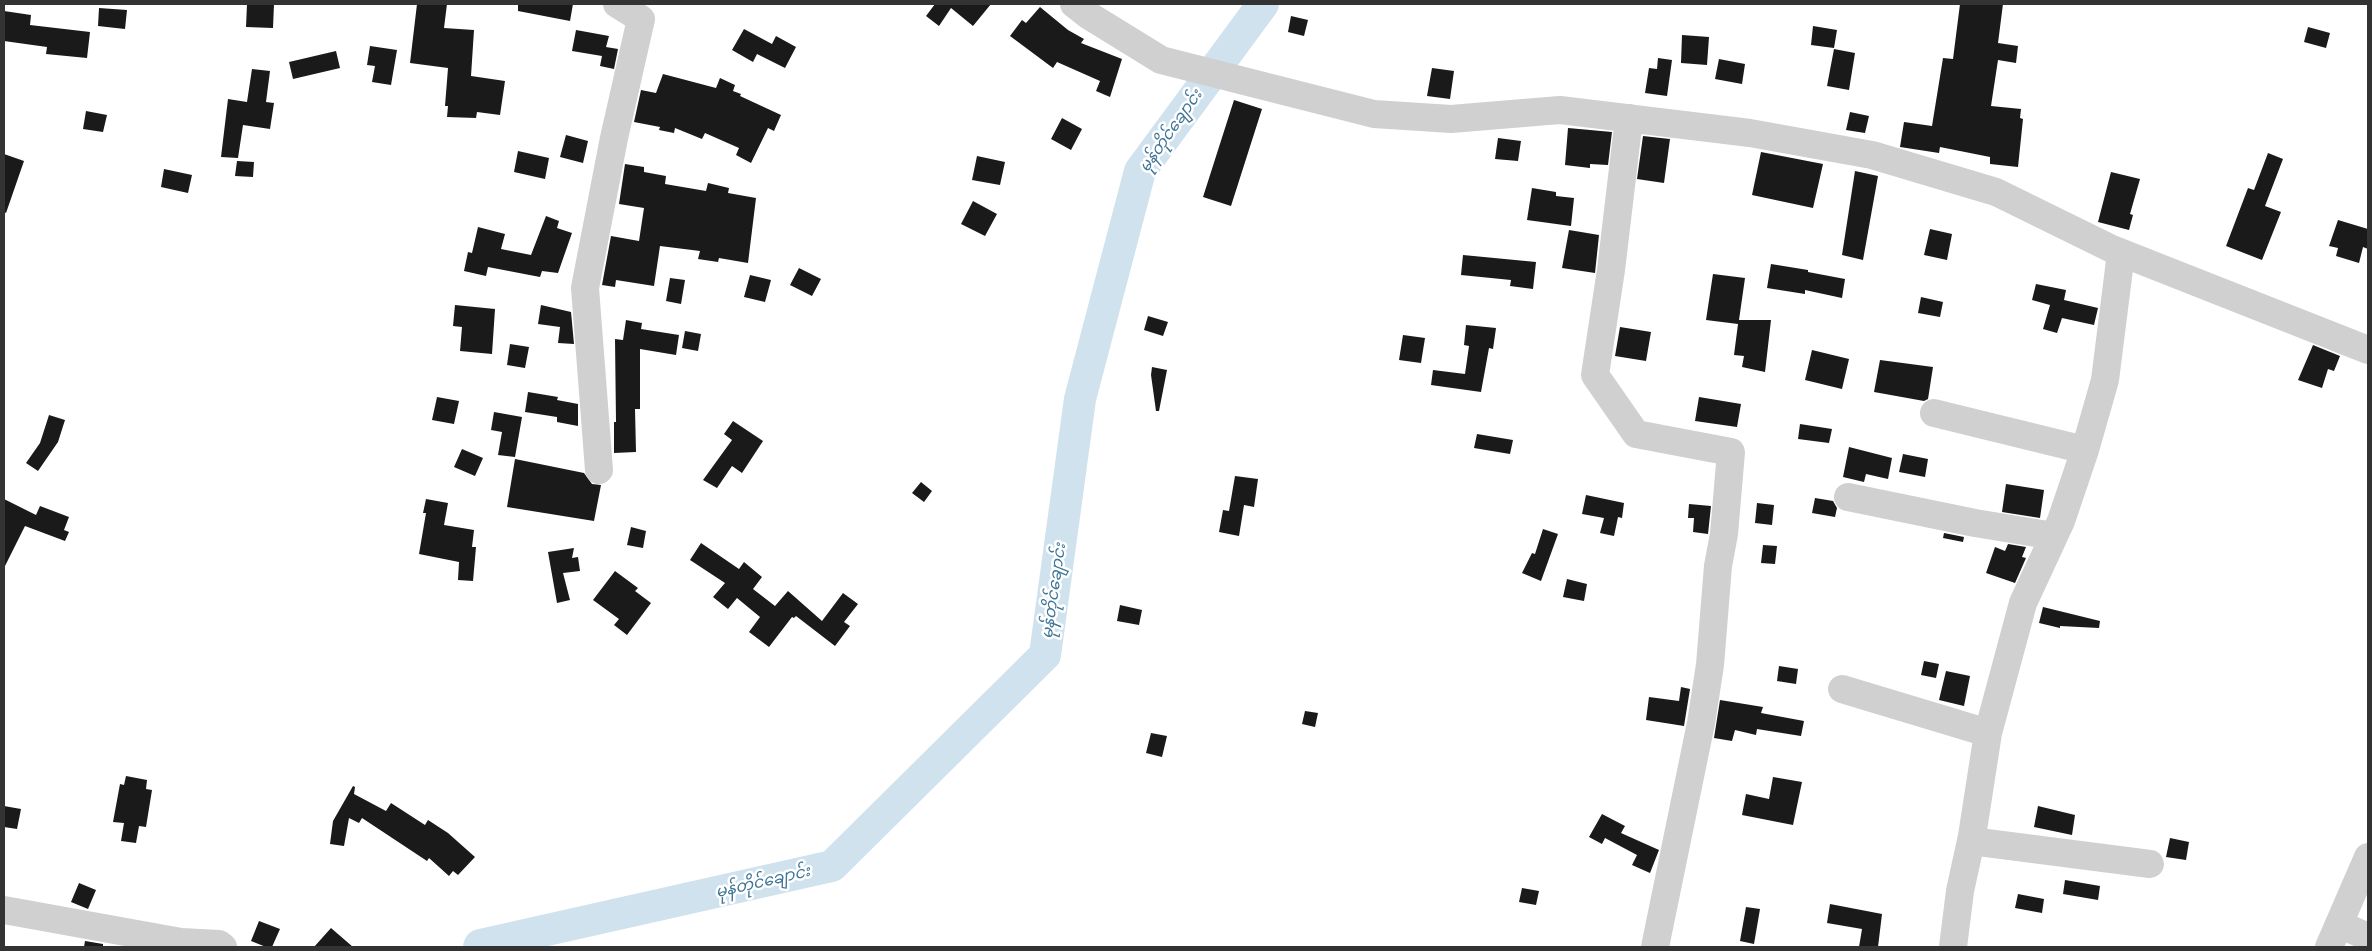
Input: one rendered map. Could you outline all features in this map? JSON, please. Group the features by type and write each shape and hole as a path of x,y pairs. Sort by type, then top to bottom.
{"street":[{"path":"599,470 585,288 614,138 648,11 617,4"},
{"path":"1074,4 1088,16 1161,60 1374,114 1451,119 1560,110 1750,133 1872,155 1996,192 2121,253 2368,350"},
{"path":"1629,118 1611,270 1595,375 1636,434 1731,452 1724,534 1718,566 1710,665 1701,723 1655,947"},
{"path":"1953,947 1960,891 1971,841 1988,733 2023,602 2054,536 2085,450 2105,380 2121,253"},
{"path":"1934,413 2085,450"},
{"path":"1848,496 1975,523 2054,536"},
{"path":"1842,689 1988,733"},
{"path":"1971,841 2150,864"},
{"path":"2368,857 2334,936 2368,937"},
{"path":"4,910 181,942 219,944 223,947"}],"building":[{"path":"247,4 274,4 273,28 246,27"},
{"path":"417,4 447,4 444,28 474,30 471,76 505,81 500,115 477,112 476,118 447,117 448,106 445,106 448,68 410,63"},
{"path":"518,4 573,4 570,21 518,11"},
{"path":"935,4 991,4 973,26 951,8 939,26 926,16"},
{"path":"1960,4 2003,4 1998,43 2018,46 2016,63 1998,60 1991,106 2021,109 2020,118 2023,119 2018,167 1990,164 1990,157 1940,147 1939,153 1900,147 1904,122 1932,126 1943,58 1953,59"},
{"path":"1040,7 1068,30 1084,39 1081,43 1122,59 1110,97 1096,91 1100,81 1057,62 1053,68 1010,36 1022,20 1026,23"},
{"path":"99,8 127,10 125,29 98,26"},
{"path":"4,11 31,15 30,25 90,32 87,58 46,54 47,47 4,41"},
{"path":"1291,16 1308,20 1304,36 1288,32"},
{"path":"1813,26 1837,30 1834,48 1811,45"},
{"path":"2308,27 2330,33 2326,48 2304,42"},
{"path":"744,29 772,44 776,36 796,47 785,68 757,54 753,62 732,50"},
{"path":"576,30 609,36 606,47 618,49 614,69 600,66 602,56 572,51"},
{"path":"1682,35 1709,37 1707,65 1681,63"},
{"path":"370,46 397,50 391,85 372,82 375,66 367,65"},
{"path":"1834,49 1855,53 1849,90 1827,86"},
{"path":"336,51 340,68 293,79 289,62"},
{"path":"1658,58 1672,60 1667,96 1645,93 1649,68 1657,69"},
{"path":"1719,59 1745,64 1742,84 1715,79"},
{"path":"1432,68 1454,71 1450,99 1427,96"},
{"path":"252,69 270,71 266,102 274,103 270,129 243,125 238,158 221,157 228,99 247,102"},
{"path":"663,74 716,88 720,78 735,85 733,91 741,94 740,96 781,115 774,131 768,128 751,163 736,155 739,148 705,133 702,139 675,128 674,133 659,130 660,127 634,122 641,90 656,93"},
{"path":"1234,100 1262,109 1231,206 1203,197"},
{"path":"86,111 107,115 103,132 83,129"},
{"path":"1850,112 1869,116 1865,133 1846,130"},
{"path":"1062,118 1082,129 1071,150 1051,139"},
{"path":"1568,128 1612,132 1608,165 1590,164 1590,168 1565,165"},
{"path":"566,135 588,141 583,163 560,157"},
{"path":"1643,136 1670,139 1664,183 1637,179"},
{"path":"1498,138 1521,141 1518,161 1495,159"},
{"path":"518,151 549,158 545,179 514,172"},
{"path":"1761,152 1823,164 1813,208 1752,195"},
{"path":"2268,153 2283,159 2265,206 2281,212 2262,260 2226,246 2248,188 2254,190"},
{"path":"4,154 24,161 6,213 4,212"},
{"path":"977,156 1005,162 1000,185 972,180"},
{"path":"237,161 254,162 253,177 235,176"},
{"path":"625,164 644,167 644,172 666,176 665,184 706,191 708,183 729,188 728,193 756,198 748,263 719,258 718,262 698,259 700,251 660,246 654,286 616,280 615,287 602,285 611,236 639,241 644,208 619,204"},
{"path":"164,169 192,175 188,193 161,187"},
{"path":"1855,171 1878,176 1863,260 1842,255"},
{"path":"2111,172 2140,179 2130,214 2133,215 2129,230 2098,222"},
{"path":"1532,188 1556,192 1556,196 1574,198 1571,226 1527,220"},
{"path":"973,201 997,214 985,236 961,224"},
{"path":"546,216 559,221 557,228 572,233 558,273 542,271 540,277 488,267 486,276 464,271 468,252 472,253 478,227 505,234 501,249 531,255"},
{"path":"2338,220 2368,229 2368,249 2363,247 2359,263 2336,256 2338,248 2329,246"},
{"path":"1930,229 1952,234 1947,260 1924,255"},
{"path":"1569,230 1599,235 1595,273 1562,268"},
{"path":"1463,255 1536,262 1533,289 1510,286 1511,280 1461,275"},
{"path":"1771,264 1845,279 1842,298 1805,290 1805,294 1767,288"},
{"path":"799,268 821,279 812,296 790,285"},
{"path":"1713,274 1745,278 1739,320 1771,320 1765,372 1742,367 1744,356 1734,355 1738,324 1706,320"},
{"path":"750,275 771,280 765,302 744,297"},
{"path":"670,278 685,280 681,304 666,301"},
{"path":"2036,284 2066,290 2064,300 2098,308 2094,325 2062,318 2057,333 2043,329 2050,305 2032,300"},
{"path":"1921,297 1943,302 1940,317 1918,313"},
{"path":"455,305 495,309 492,354 460,351 462,327 453,326"},
{"path":"541,305 571,312 574,344 558,343 560,327 538,324"},
{"path":"1148,316 1168,322 1163,336 1144,330"},
{"path":"626,320 642,323 641,329 679,335 676,355 640,349 640,409 635,409 636,452 614,453 614,422 616,422 615,339 623,340"},
{"path":"1466,325 1496,328 1493,349 1489,348 1481,392 1431,385 1433,370 1465,374 1469,346 1464,345"},
{"path":"1620,327 1651,332 1646,361 1615,356"},
{"path":"685,331 701,334 698,351 682,348"},
{"path":"1403,335 1425,338 1421,363 1399,360"},
{"path":"510,344 529,347 525,368 507,365"},
{"path":"2313,345 2340,356 2334,371 2328,369 2322,388 2298,380"},
{"path":"1812,350 1849,359 1842,389 1805,380"},
{"path":"1880,360 1933,367 1928,399 1924,401 1874,392"},
{"path":"1152,367 1167,370 1159,411 1156,411 1151,375"},
{"path":"528,392 558,397 557,400 578,404 578,426 557,422 557,417 525,412"},
{"path":"437,397 459,401 454,424 432,420"},
{"path":"1699,397 1741,404 1737,427 1695,421"},
{"path":"494,412 522,417 515,457 498,455 502,432 491,430"},
{"path":"49,415 65,420 58,442 38,471 26,463 40,443"},
{"path":"733,421 763,441 742,473 732,466 717,488 703,480 732,440 724,434"},
{"path":"1800,424 1832,429 1829,443 1798,439"},
{"path":"1477,434 1513,440 1510,454 1474,448"},
{"path":"1849,447 1892,458 1888,479 1866,474 1864,482 1843,477"},
{"path":"462,449 483,458 475,476 454,467"},
{"path":"1903,454 1928,459 1925,477 1899,472"},
{"path":"515,459 584,473 592,484 601,485 594,521 507,507"},
{"path":"1235,476 1258,479 1254,507 1244,505 1239,536 1219,532 1223,510 1229,511"},
{"path":"921,482 932,491 924,502 912,493"},
{"path":"2006,484 2044,490 2040,518 2002,512"},
{"path":"1586,495 1624,503 1622,518 1618,517 1614,536 1600,533 1604,518 1582,514"},
{"path":"1815,498 1833,501 1837,508 1835,517 1812,513"},
{"path":"4,499 36,515 40,506 69,517 64,530 69,532 65,541 25,526 4,568"},
{"path":"426,499 448,503 444,525 474,530 472,547 476,547 473,581 458,580 459,562 419,554 426,513 423,513"},
{"path":"1757,503 1774,505 1772,525 1755,523"},
{"path":"1689,504 1711,506 1708,534 1693,532 1694,518 1688,518"},
{"path":"631,527 646,531 643,548 627,545"},
{"path":"1543,529 1558,534 1541,581 1522,573 1532,553 1535,554"},
{"path":"1944,533 1964,537 1963,542 1943,538"},
{"path":"701,543 739,569 744,562 762,577 753,589 775,606 788,591 822,621 843,593 858,604 844,622 850,626 835,646 796,616 792,617 769,647 749,632 760,617 737,598 728,609 713,597 725,583 690,560"},
{"path":"2008,544 2026,547 2022,557 2026,558 2015,583 1986,573 1995,547 2005,551"},
{"path":"1763,545 1777,546 1775,564 1761,563"},
{"path":"574,548 572,558 578,557 580,571 563,573 570,600 557,603 548,552"},
{"path":"615,571 638,588 635,591 651,603 627,635 614,625 619,619 593,600"},
{"path":"1567,579 1587,584 1584,601 1563,597"},
{"path":"1120,605 1142,610 1139,625 1117,621"},
{"path":"2043,607 2100,621 2099,628 2060,626 2060,628 2039,623"},
{"path":"1924,661 1939,664 1936,678 1921,675"},
{"path":"1779,666 1798,669 1796,684 1777,681"},
{"path":"1946,671 1970,676 1964,706 1939,700"},
{"path":"1681,687 1690,689 1684,726 1646,720 1649,697 1679,701"},
{"path":"1720,700 1763,707 1761,713 1804,721 1801,736 1757,729 1756,735 1735,730 1732,741 1714,738"},
{"path":"1305,711 1318,713 1315,727 1302,724"},
{"path":"1151,733 1167,736 1162,757 1146,753"},
{"path":"126,776 147,780 146,789 152,790 146,827 139,826 136,843 121,841 124,823 113,822 120,784 124,785"},
{"path":"1773,777 1802,782 1793,825 1742,815 1746,794 1769,799"},
{"path":"353,786 355,787 354,794 386,811 391,803 425,825 428,820 448,833 475,857 458,875 453,871 449,876 429,858 427,861 362,818 359,823 349,818 344,846 330,844 333,821"},
{"path":"4,806 21,809 17,829 4,827"},
{"path":"2038,806 2075,815 2072,835 2034,827"},
{"path":"1602,814 1625,826 1621,833 1659,850 1650,873 1632,865 1637,855 1605,838 1602,844 1589,837"},
{"path":"2170,838 2189,842 2186,860 2166,857"},
{"path":"2065,880 2100,886 2098,900 2063,894"},
{"path":"79,883 96,890 88,909 71,902"},
{"path":"1522,888 1539,891 1536,905 1519,902"},
{"path":"2018,894 2044,899 2042,913 2015,908"},
{"path":"1830,904 1882,914 1878,947 1859,947 1862,929 1827,923"},
{"path":"1746,907 1760,909 1754,944 1740,941"},
{"path":"259,921 280,929 272,947 266,947 251,941"},
{"path":"331,928 353,947 314,947"},
{"path":"85,941 103,944 103,947 84,947"}],"waterway":[{"name":"မုန်တိုင်ချောင်း","path":"479,947 480,945 832,866 1045,655 1080,399 1140,171 1263,4"}]}
